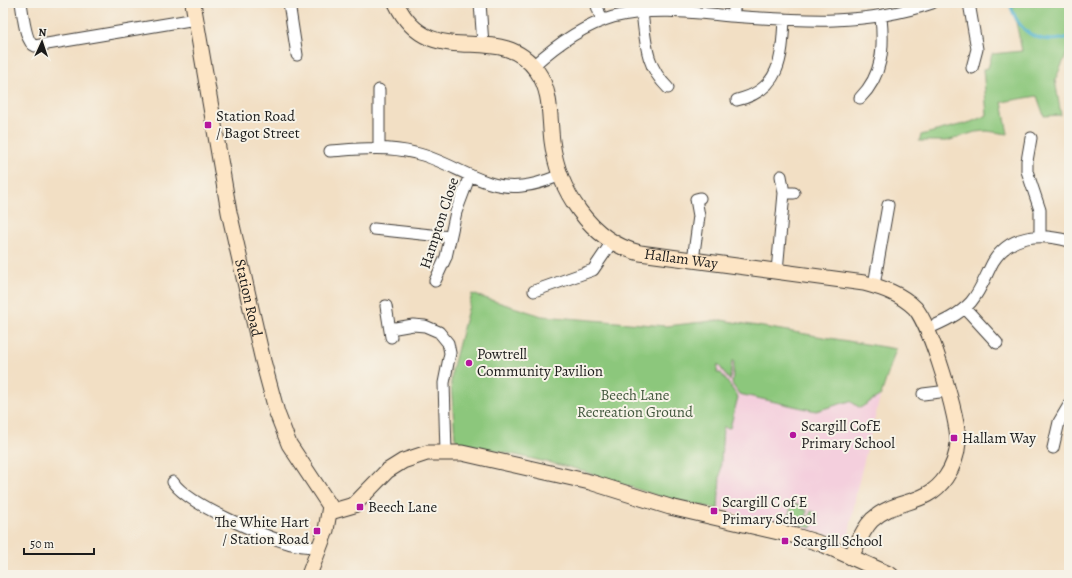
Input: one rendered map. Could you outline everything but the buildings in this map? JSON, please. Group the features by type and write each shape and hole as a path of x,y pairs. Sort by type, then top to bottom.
{"street":[{"path":"21,3 28,40 32,45 38,46 196,19"},
{"name":"Station Road","path":"193,3 229,212 268,383 284,433 302,465 328,502 330,512"},
{"path":"289,3 297,55"},
{"name":"Hallam Way","path":"396,3 413,26 429,38 442,43 456,45 483,44 498,46 514,52 533,66 542,78 547,94 553,148 560,175 570,195 584,216 598,231 612,242 640,253 777,270 874,285 907,301 919,313 927,328 956,418 958,435 956,454 949,473 940,484 925,497 888,509 873,519 864,530 852,557"},
{"path":"480,3 483,44"},
{"path":"596,3 602,21"},
{"path":"733,16 735,3"},
{"path":"533,66 573,34 613,17 642,12 666,11 835,21 881,17 932,3"},
{"path":"969,3 976,41 977,62"},
{"path":"642,12 648,57 661,85"},
{"path":"867,94 881,60 883,38 881,17"},
{"path":"743,101 764,87 776,72 782,55 784,19"},
{"path":"379,90 379,148"},
{"path":"1031,138 1023,156 1028,177 1040,210 1040,236"},
{"path":"330,151 379,148 407,151 428,156 497,186 518,187 539,183 560,175"},
{"name":"Hampton Close","path":"435,281 446,257 456,212 470,175"},
{"path":"777,270 789,193 780,176"},
{"path":"693,260 699,216 696,199 700,198"},
{"path":"874,285 881,220 888,206"},
{"path":"374,229 450,237"},
{"path":"927,328 945,321 964,308 974,298 1003,249 1021,238 1040,236 1069,241"},
{"path":"534,291 593,270 612,242"},
{"path":"386,306 390,333 413,325 425,326 439,332 448,343 450,353 444,388 446,452"},
{"path":"964,308 984,336 997,343"},
{"path":"922,394 948,391"},
{"path":"1057,443 1060,417 1069,405"},
{"path":"309,575 326,530 330,512 354,505 384,473 395,465 418,456 446,452 476,455 569,477 670,507 796,536 822,544 891,575"},
{"path":"173,482 180,491 195,502 224,517 292,544 319,548"}],"shaded area":[{"name":"Scargill CofE Primary School","path":"721,320 896,349 880,397 857,489 848,539 718,509 716,389"}],"green space":[{"path":"1012,3 1069,3 1069,49 1055,80 1061,115 1044,116 1037,96 1002,102 1008,134 987,131 975,132 947,141 919,141 921,135 971,122 987,115 983,69 988,68 992,54 1022,51"},
{"name":"Beech Lane Recreation Ground","path":"472,294 542,316 666,326 721,320 896,349 881,395 860,408 850,401 816,411 739,394 732,384 734,361 732,361 730,381 718,364 717,373 721,373 738,397 730,428 723,427 718,509 661,497 573,468 458,442 455,438 451,383 452,370"},
{"path":"792,503 803,506 802,509 807,510 806,517 809,517 811,511 817,513 818,517 815,516 812,528 787,522"}],"waterway":[{"path":"1010,3 1018,22 1031,35 1048,40 1069,37"}],"place":[{"name":"Station Road / Bagot Street","path":"208,125"},
{"name":"Powtrell Community Pavilion","path":"469,363"},
{"name":"Scargill CofE Primary School","path":"793,435"},
{"name":"Hallam Way","path":"954,438"},
{"name":"Beech Lane","path":"360,507"},
{"name":"Scargill C of E Primary School","path":"714,511"},
{"name":"The White Hart / Station Road","path":"317,531"},
{"name":"Scargill School","path":"785,541"}]}
